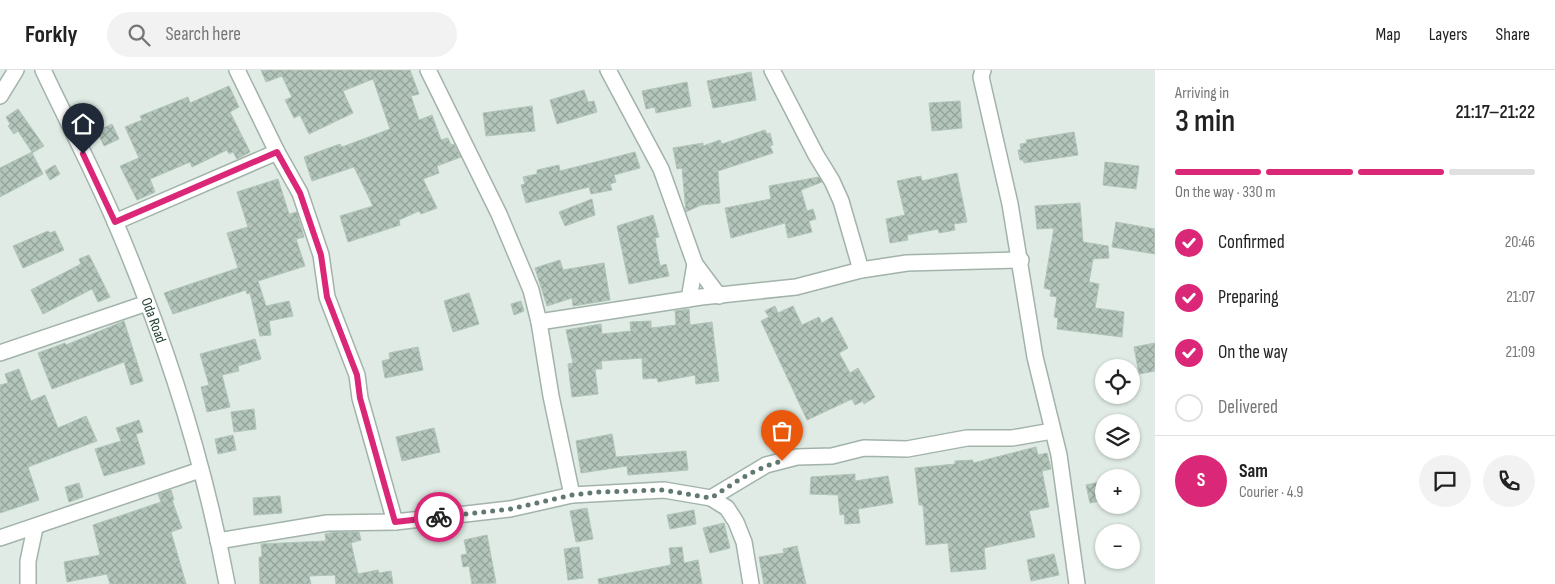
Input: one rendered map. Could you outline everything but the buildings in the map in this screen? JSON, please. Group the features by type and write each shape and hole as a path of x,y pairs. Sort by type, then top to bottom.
{"street":[{"path":"0,96 16,70"},
{"name":"Oda Road","path":"43,70 115,222 147,303 174,380 200,470 218,541 226,584"},
{"path":"237,70 277,152 300,193 321,255 327,297 357,375 360,398 395,522"},
{"path":"428,70 499,214 531,290 539,322 551,396 572,495"},
{"path":"608,70 660,169 695,264 719,296"},
{"path":"772,70 816,156 832,181 861,270"},
{"path":"983,70 981,77 1021,260 1035,357 1059,455 1077,584"},
{"path":"115,222 277,152"},
{"path":"539,322 689,300 796,287 861,270 907,264 1021,260"},
{"path":"689,300 695,264"},
{"path":"0,353 147,303"},
{"path":"711,498 766,465 797,457 832,456 864,448 907,449 967,438 1012,438 1052,431"},
{"path":"0,538 35,528 200,470"},
{"path":"218,541 327,523 395,522 510,509 572,495 664,490 711,498 726,508 736,522 744,542 751,584"},
{"path":"28,584 28,560 35,528"}],"way so far":[{"path":"439,517 510,509 572,495 598,492 664,490 711,498 766,465 782,461"}],"route":[{"path":"83,154 115,222 277,152 300,193 321,255 327,297 357,375 360,398 395,522 439,517"}]}
